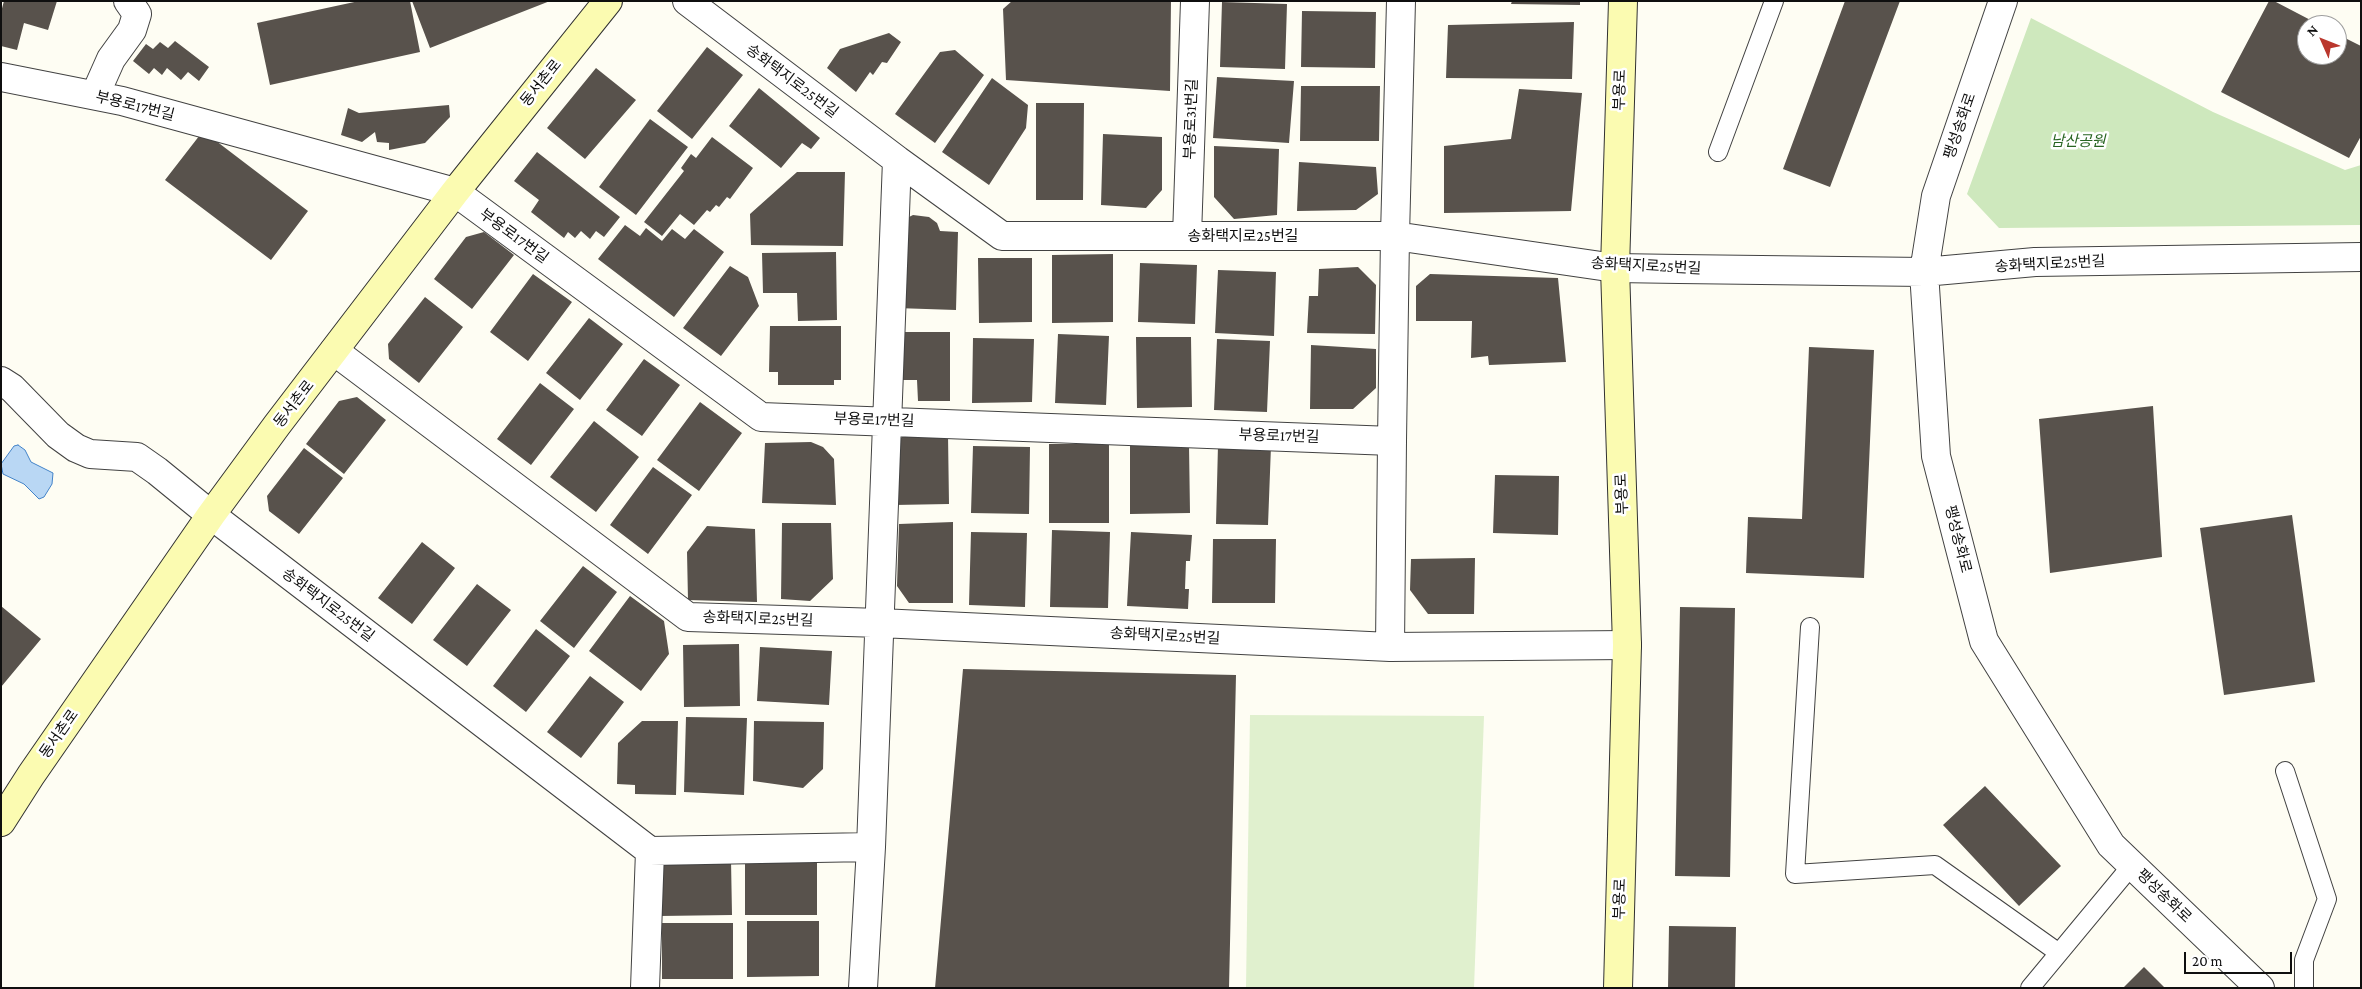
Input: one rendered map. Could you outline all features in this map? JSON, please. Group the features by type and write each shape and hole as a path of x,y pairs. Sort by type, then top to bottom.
{"street":[{"path":"94,95 111,59 132,30 137,14 128,1"},
{"name":"동서촌로","path":"1,822 31,775 211,515 455,192 608,1"},
{"name":"송화택지로25번길","path":"687,1 897,160 1002,236 1395,236 1615,268 1924,272 2035,262 2361,256"},
{"name":"부용로31번길","path":"1187,236 1195,1"},
{"path":"1401,1 1395,236 1390,647 1627,645"},
{"name":"부용로","path":"1618,988 1627,645 1615,268 1623,1"},
{"name":"팽성송화로","path":"2003,1 1936,196 1924,272 1936,456 1984,641 2111,845 2260,988"},
{"name":"부용로17번길","path":"1,77 122,101 455,192 761,417 887,420 1392,440"},
{"path":"863,988 871,847 897,160"},
{"name":"송화택지로25번길","path":"334,352 688,617 880,623 1390,647"},
{"name":"송화택지로25번길","path":"1,381 12,388 58,435 76,448 90,454 137,457 158,471 211,515 650,851"},
{"path":"645,988 650,851 871,847"}],"lane":[{"path":"1718,152 1774,1"},
{"path":"1810,627 1795,874 1935,865 2059,953"},
{"path":"2285,772 2327,899 2304,960 2304,988"},
{"path":"2030,988 2132,865"}],"green space":[{"name":"남산공원","path":"2031,18 2213,112 2345,170 2361,165 2361,225 1999,228 1967,194"},
{"path":"1250,715 1484,716 1474,988 1246,988"}],"water":[{"path":"18,445 25,450 31,462 53,473 52,484 44,497 39,499 24,484 3,474 1,464 14,446"}],"building":[{"path":"4,1 57,1 48,30 24,23 17,50 1,46 1,12"},
{"path":"359,1 410,1 420,52 270,85 257,23"},
{"path":"412,1 550,1 430,48"},
{"path":"1012,1 1171,1 1170,91 1006,80 1003,9"},
{"path":"1512,1 1580,1 1580,5 1511,4"},
{"path":"1845,1 1900,1 1830,187 1783,169"},
{"path":"2269,1 2274,1 2301,15 2297,15 2297,65 2347,65 2347,39 2361,46 2361,136 2349,158 2221,92"},
{"path":"1222,2 1287,4 1285,69 1220,67"},
{"path":"1302,11 1376,12 1375,68 1301,67"},
{"path":"1574,22 1572,79 1446,78 1448,25"},
{"path":"889,33 901,42 887,63 882,62 873,75 870,72 856,92 827,68 840,49"},
{"path":"175,41 209,67 199,81 188,72 181,80 167,68 162,75 154,68 149,74 133,61 146,44 153,49 160,42 168,48"},
{"path":"707,47 743,75 692,139 657,111"},
{"path":"955,50 984,75 935,143 895,114 940,52"},
{"path":"596,68 636,100 585,159 547,128"},
{"path":"1217,77 1294,81 1289,143 1213,138"},
{"path":"992,78 1028,105 1026,128 989,185 942,152"},
{"path":"1301,86 1380,86 1379,141 1300,141"},
{"path":"759,88 820,138 811,149 802,143 781,168 729,126"},
{"path":"1519,89 1582,93 1571,211 1444,213 1444,146 1511,139"},
{"path":"1036,103 1084,103 1083,200 1036,200"},
{"path":"449,105 450,117 425,143 389,150 389,143 377,142 375,132 362,142 341,135 348,108 359,113"},
{"path":"650,119 688,147 636,215 599,187"},
{"path":"203,131 308,211 271,260 165,180"},
{"path":"1103,134 1162,137 1162,190 1146,208 1101,205"},
{"path":"712,137 753,168 730,199 727,197 719,207 716,205 710,212 707,210 694,225 680,214 662,236 644,222 684,171 681,168 691,154 696,158"},
{"path":"1214,146 1279,149 1277,215 1234,219 1214,197"},
{"path":"537,152 620,217 604,237 596,231 590,239 581,231 575,238 568,232 564,238 531,212 539,200 514,181"},
{"path":"1299,162 1376,167 1378,194 1356,210 1297,211"},
{"path":"797,172 845,172 843,246 751,245 750,214"},
{"path":"913,215 929,217 937,223 940,231 958,232 956,310 896,308 907,218"},
{"path":"625,225 640,236 646,228 662,241 672,229 685,239 694,229 724,252 674,317 598,259"},
{"path":"484,232 514,255 472,309 434,279 466,237"},
{"path":"836,252 837,320 798,321 797,293 763,293 762,253"},
{"path":"1113,254 1113,322 1052,323 1052,255"},
{"path":"978,258 1032,258 1032,322 979,323"},
{"path":"1140,263 1197,265 1195,324 1138,322"},
{"path":"730,266 748,277 759,306 721,356 683,328"},
{"path":"1358,267 1376,285 1375,334 1307,333 1309,296 1318,296 1319,269"},
{"path":"1218,270 1276,272 1274,336 1215,333"},
{"path":"533,274 572,302 528,361 490,332"},
{"path":"1430,274 1558,278 1566,362 1489,365 1488,356 1471,358 1472,321 1416,321 1416,286"},
{"path":"425,297 463,327 419,383 389,359 388,344"},
{"path":"589,318 623,344 580,400 546,373"},
{"path":"770,326 841,326 841,380 834,380 834,385 778,385 778,372 769,372"},
{"path":"902,332 950,332 950,401 918,401 917,380 902,380"},
{"path":"1058,334 1109,336 1106,405 1055,403"},
{"path":"1136,337 1191,337 1192,407 1137,408"},
{"path":"973,338 1034,339 1032,402 972,403"},
{"path":"1217,339 1270,341 1267,412 1214,410"},
{"path":"1311,345 1376,349 1376,388 1353,409 1310,409"},
{"path":"1809,347 1874,350 1864,578 1746,573 1748,517 1802,519"},
{"path":"644,359 680,385 642,436 606,410"},
{"path":"540,383 574,409 531,465 497,439"},
{"path":"357,397 386,420 344,474 306,444 339,401"},
{"path":"700,402 742,433 699,491 657,460"},
{"path":"2153,406 2162,557 2050,573 2039,419"},
{"path":"594,421 639,457 596,512 550,477"},
{"path":"908,431 948,435 949,504 894,505 893,446"},
{"path":"811,442 823,447 834,459 836,505 762,503 765,443"},
{"path":"1049,444 1109,444 1109,523 1049,523"},
{"path":"1189,445 1190,513 1130,514 1130,446"},
{"path":"1218,445 1271,446 1268,525 1216,524"},
{"path":"973,446 1030,447 1029,514 971,513"},
{"path":"304,448 343,478 299,534 269,511 267,496"},
{"path":"653,467 692,495 648,554 610,525"},
{"path":"1495,475 1559,476 1558,535 1493,533"},
{"path":"2292,515 2315,682 2224,695 2200,528"},
{"path":"953,522 953,603 909,603 897,586 899,524"},
{"path":"782,523 831,523 833,579 810,601 781,599"},
{"path":"707,526 755,529 757,602 688,600 687,552"},
{"path":"1052,530 1110,532 1108,608 1050,607"},
{"path":"971,532 1027,533 1025,607 969,605"},
{"path":"1131,532 1192,535 1190,561 1186,561 1185,589 1189,589 1188,609 1127,606"},
{"path":"1213,539 1276,539 1275,603 1212,603"},
{"path":"422,542 455,568 412,624 378,598"},
{"path":"1475,558 1474,614 1428,614 1410,590 1411,559"},
{"path":"583,566 617,592 574,648 540,621"},
{"path":"477,584 511,610 467,666 433,640"},
{"path":"630,596 664,621 669,654 641,691 589,651"},
{"path":"1,606 41,639 1,687"},
{"path":"1680,607 1735,608 1730,877 1675,876"},
{"path":"536,629 570,656 526,712 493,686"},
{"path":"739,644 740,706 684,707 683,645"},
{"path":"760,647 832,651 829,705 757,701"},
{"path":"963,669 1236,675 1229,988 935,988"},
{"path":"590,676 624,702 581,758 547,732"},
{"path":"686,717 747,718 744,795 684,792"},
{"path":"642,721 678,721 676,795 635,794 635,785 617,784 618,743"},
{"path":"754,721 824,722 823,769 803,788 753,781"},
{"path":"1985,786 2061,866 2019,906 1943,825"},
{"path":"817,859 817,915 745,915 745,860"},
{"path":"660,860 731,860 732,915 660,916"},
{"path":"747,921 819,921 819,976 747,977"},
{"path":"662,923 733,923 733,979 662,979"},
{"path":"1669,926 1736,927 1735,988 1668,988"},
{"path":"2144,967 2165,988 2123,988"}]}
